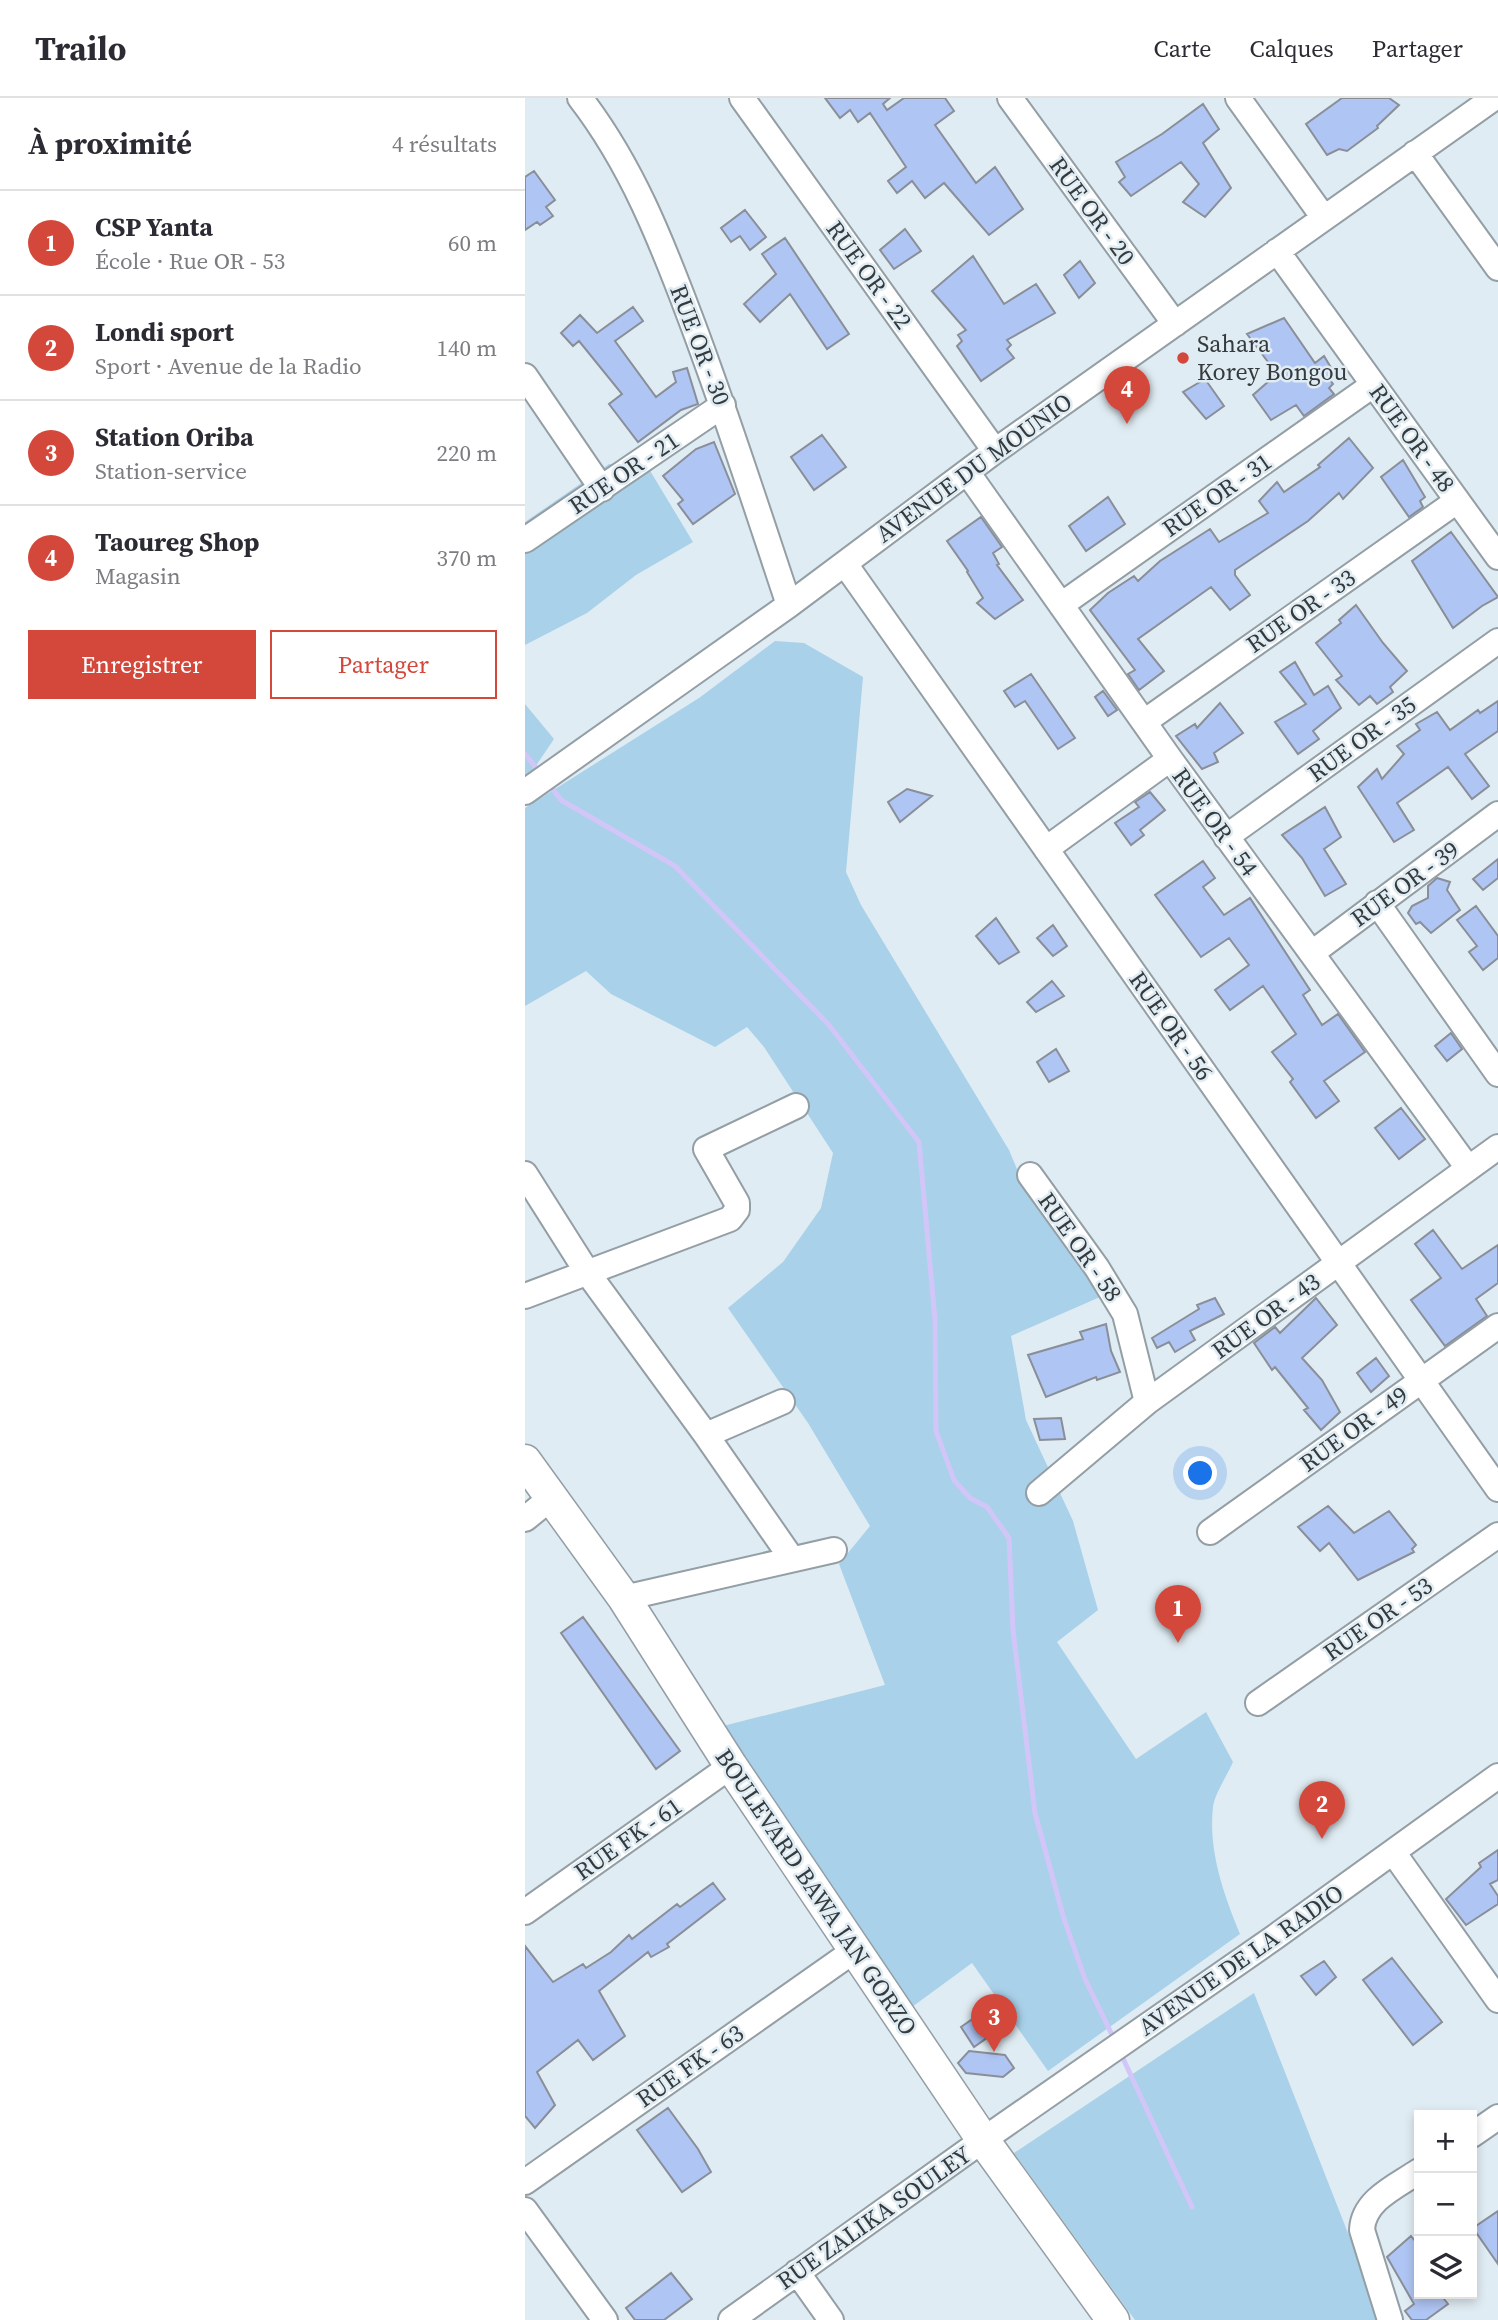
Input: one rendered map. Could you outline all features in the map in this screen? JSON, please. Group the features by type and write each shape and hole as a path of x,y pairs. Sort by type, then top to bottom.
{"main road":[{"name":"BOULEVARD BAWA JAN GORZO","path":"525,1461 624,1598 731,1766 982,2140 1113,2320"}],"street":[{"name":"RUE OR - 30","path":"580,98 616,149 640,192 660,237 723,405 789,606"},
{"name":"RUE OR - 22","path":"742,98 995,451"},
{"name":"RUE OR - 20","path":"1010,98 1175,324"},
{"path":"1238,98 1324,218"},
{"name":"AVENUE DU MOUNIO","path":"525,793 789,606 995,451 1494,98"},
{"path":"1415,153 1498,268"},
{"name":"RUE OR - 48","path":"1277,251 1498,558"},
{"path":"525,376 602,489"},
{"name":"RUE OR - 31","path":"1061,606 1373,385"},
{"name":"RUE OR - 21","path":"525,540 723,405"},
{"name":"RUE OR - 54","path":"967,472 1226,837 1468,1168"},
{"name":"RUE OR - 33","path":"1144,722 1457,501"},
{"name":"RUE OR - 56","path":"845,564 1498,1489"},
{"name":"RUE OR - 35","path":"1226,837 1498,641"},
{"path":"1046,849 1170,759"},
{"name":"RUE OR - 39","path":"1312,953 1377,903 1496,820"},
{"path":"1377,903 1498,1074"},
{"path":"525,1296 730,1219 737,1210 737,1203 706,1149 796,1106"},
{"name":"RUE OR - 43","path":"1038,1493 1147,1402 1498,1147"},
{"path":"525,1174 587,1272 792,1559"},
{"name":"RUE OR - 58","path":"1030,1175 1097,1268 1125,1314 1147,1402"},
{"name":"RUE OR - 49","path":"1210,1532 1498,1326"},
{"path":"706,1435 782,1402"},
{"path":"525,1518 551,1498"},
{"name":"RUE OR - 53","path":"1258,1703 1498,1535"},
{"path":"624,1598 834,1550"},
{"name":"RUE FK - 61","path":"525,1912 731,1766"},
{"name":"AVENUE DE LA RADIO","path":"982,2140 1498,1776"},
{"path":"1393,1852 1498,2000"},
{"name":"RUE FK - 63","path":"525,2182 855,1950"},
{"path":"1477,2132 1498,2117"},
{"name":"RUE ZALIKA SOULEY","path":"731,2320 982,2140"},
{"path":"1390,2320 1362,2230 1362,2216 1370,2205 1416,2173"},
{"path":"525,2210 605,2320"},
{"path":"797,2272 831,2320"}],"shaded area":[{"path":"609,464 649,469 693,542 636,575 587,613 525,645 525,522"},
{"path":"775,641 804,643 863,677 846,872 861,905 1009,1150 1025,1188 1100,1297 1011,1336 1026,1420 1073,1521 1098,1610 1057,1642 1136,1759 1206,1712 1233,1762 1214,1802 1212,1823 1219,1872 1240,1934 1048,2071 972,1963 912,2007 825,1876 768,1804 723,1726 885,1685 839,1564 870,1526 808,1423 728,1308 783,1262 821,1208 833,1153 764,1047 747,1027 715,1047 611,994 586,971 525,1006 525,808 699,698"},
{"path":"525,704 554,739 525,782"},
{"path":"1254,1993 1382,2320 1135,2320 1014,2153"}],"building":[{"path":"825,98 890,98 883,104 887,110 904,98 945,98 954,111 935,125 976,183 995,167 1023,209 989,235 944,183 925,198 912,181 897,193 888,181 906,167 870,113 858,122 850,110 840,118"},
{"path":"1342,98 1389,98 1399,105 1378,128 1347,151 1339,149 1327,155 1306,124"},
{"path":"1203,104 1219,129 1203,143 1231,188 1205,217 1183,202 1199,184 1181,162 1131,196 1119,182 1125,177 1116,162 1162,134"},
{"path":"534,171 555,200 546,207 553,216 540,225 537,222 525,230 525,177"},
{"path":"745,210 766,237 750,250 740,236 731,242 721,228"},
{"path":"905,229 921,251 894,269 880,250"},
{"path":"785,238 849,334 827,349 790,294 760,322 744,304 776,274 762,254"},
{"path":"973,256 1004,304 1036,284 1055,313 1007,340 1011,345 1007,349 1014,358 981,381 957,346 962,341 958,335 966,330 932,291"},
{"path":"1080,261 1095,283 1079,298 1064,275"},
{"path":"633,307 643,321 615,341 656,397 676,382 673,372 687,368 698,404 681,410 638,442 609,404 622,394 579,341 573,346 561,333 580,315 597,333"},
{"path":"1284,318 1315,363 1324,356 1336,376 1330,380 1333,384 1329,388 1334,394 1304,416 1296,405 1271,420 1253,395 1277,374 1247,334"},
{"path":"1205,379 1224,406 1206,419 1183,392"},
{"path":"822,435 846,467 814,490 791,457"},
{"path":"1349,438 1373,468 1343,499 1339,493 1308,521 1235,570 1235,575 1250,595 1230,610 1211,587 1138,639 1164,671 1139,690 1128,674 1135,670 1090,610 1108,593 1134,576 1138,581 1160,561 1210,529 1219,542 1268,513 1259,501 1277,482 1284,492 1320,467 1318,465"},
{"path":"714,442 735,494 693,524 678,504 683,500 663,476 696,449"},
{"path":"1403,460 1425,497 1420,501 1423,507 1409,517 1381,477"},
{"path":"1108,497 1125,524 1086,551 1069,526"},
{"path":"981,517 1002,547 993,553 999,564 997,565 1023,600 995,619 977,603 983,598 947,541"},
{"path":"1451,532 1498,597 1453,628 1412,561"},
{"path":"1356,605 1407,671 1390,687 1393,692 1377,704 1370,696 1359,705 1336,680 1342,676 1316,643 1341,623 1339,620"},
{"path":"1295,662 1314,695 1328,686 1341,708 1313,731 1319,739 1298,754 1275,722 1306,704 1280,672"},
{"path":"1031,674 1075,738 1058,749 1025,701 1015,707 1004,691"},
{"path":"1103,691 1117,710 1108,716 1095,697"},
{"path":"1498,701 1498,731 1465,754 1489,786 1472,799 1448,767 1397,803 1414,830 1394,842 1358,787 1377,769 1382,779 1404,754 1397,746 1420,730 1416,724 1437,712 1450,730 1478,710 1480,713"},
{"path":"1220,703 1243,733 1214,753 1218,762 1202,769 1176,736 1195,724 1197,728"},
{"path":"907,789 932,796 900,822 888,802"},
{"path":"1150,792 1165,810 1140,830 1144,835 1131,845 1115,823 1139,807 1135,802"},
{"path":"1325,807 1341,837 1324,849 1346,884 1325,896 1302,858 1282,835"},
{"path":"1498,859 1498,878 1483,890 1473,879"},
{"path":"1203,861 1215,878 1203,887 1224,915 1250,898 1310,990 1303,995 1322,1025 1338,1014 1365,1052 1324,1081 1339,1101 1316,1118 1290,1082 1293,1079 1272,1052 1296,1034 1263,986 1230,1010 1215,990 1249,965 1229,938 1201,957 1155,895"},
{"path":"1437,878 1450,882 1447,890 1460,910 1431,933 1420,922 1416,924 1408,913 1412,906 1428,898 1428,886"},
{"path":"1476,906 1498,936 1498,958 1483,970 1469,952 1477,946 1457,920"},
{"path":"996,918 1019,952 999,964 976,936"},
{"path":"1053,925 1067,946 1053,956 1037,938"},
{"path":"1052,981 1064,996 1036,1012 1027,1002"},
{"path":"1451,1033 1462,1049 1447,1061 1435,1046"},
{"path":"1056,1049 1069,1071 1049,1082 1037,1062"},
{"path":"1401,1108 1425,1139 1399,1159 1375,1128"},
{"path":"1433,1230 1462,1269 1498,1245 1498,1283 1476,1299 1487,1316 1445,1346 1411,1300 1441,1278 1415,1244"},
{"path":"1215,1298 1224,1314 1190,1331 1195,1340 1175,1352 1169,1342 1157,1348 1152,1338 1199,1309 1197,1305"},
{"path":"1316,1298 1337,1325 1302,1358 1322,1380 1340,1412 1321,1430 1304,1410 1308,1408 1275,1367 1272,1370 1254,1343 1275,1327 1280,1333"},
{"path":"1106,1324 1111,1351 1120,1372 1097,1380 1096,1377 1046,1397 1028,1355 1083,1339 1080,1332"},
{"path":"1376,1358 1389,1376 1371,1392 1357,1373"},
{"path":"1061,1418 1065,1439 1040,1440 1034,1419"},
{"path":"1328,1506 1354,1533 1389,1511 1416,1545 1412,1549 1414,1552 1358,1580 1329,1543 1320,1551 1298,1527"},
{"path":"583,1617 680,1751 656,1769 561,1633"},
{"path":"1498,1850 1498,1880 1490,1884 1498,1896 1498,1904 1466,1925 1446,1899 1481,1867 1479,1863"},
{"path":"713,1883 725,1899 667,1944 669,1947 651,1957 648,1952 599,1991 625,2036 593,2060 578,2040 537,2072 555,2105 535,2128 525,2116 525,1946 553,1982 583,1964 586,1968 611,1952 629,1935 632,1939 677,1904 680,1907"},
{"path":"1392,1958 1442,2022 1413,2045 1363,1980"},
{"path":"1324,1961 1336,1977 1316,1995 1301,1976"},
{"path":"994,2004 1008,2023 974,2047 961,2027"},
{"path":"969,2051 1005,2055 1014,2068 1003,2077 966,2073 958,2063"},
{"path":"668,2108 711,2172 682,2192 637,2130"},
{"path":"1498,2211 1498,2264 1477,2234 1477,2225"},
{"path":"1411,2236 1414,2240 1414,2299 1444,2299 1448,2304 1426,2320 1412,2320 1405,2311 1414,2304 1387,2257"},
{"path":"671,2273 692,2299 664,2320 635,2320 626,2308"}],"waterway":[{"path":"525,754 541,774"},
{"path":"549,784 561,800 675,866 829,1025 919,1142 935,1320 936,1431 954,1480 970,1498 987,1507 1009,1538 1013,1630 1035,1813 1064,1919 1085,1979 1114,2039"},
{"path":"1121,2054 1192,2207"}],"place":[{"name":"Sahara Korey Bongou","path":"1183,358"},
{"name":"Taoureg Shop","path":"1127,424"},
{"name":"CSP Yanta","path":"1178,1643"},
{"name":"Londi sport","path":"1322,1839"},
{"name":"Station Oriba","path":"994,2052"}]}
